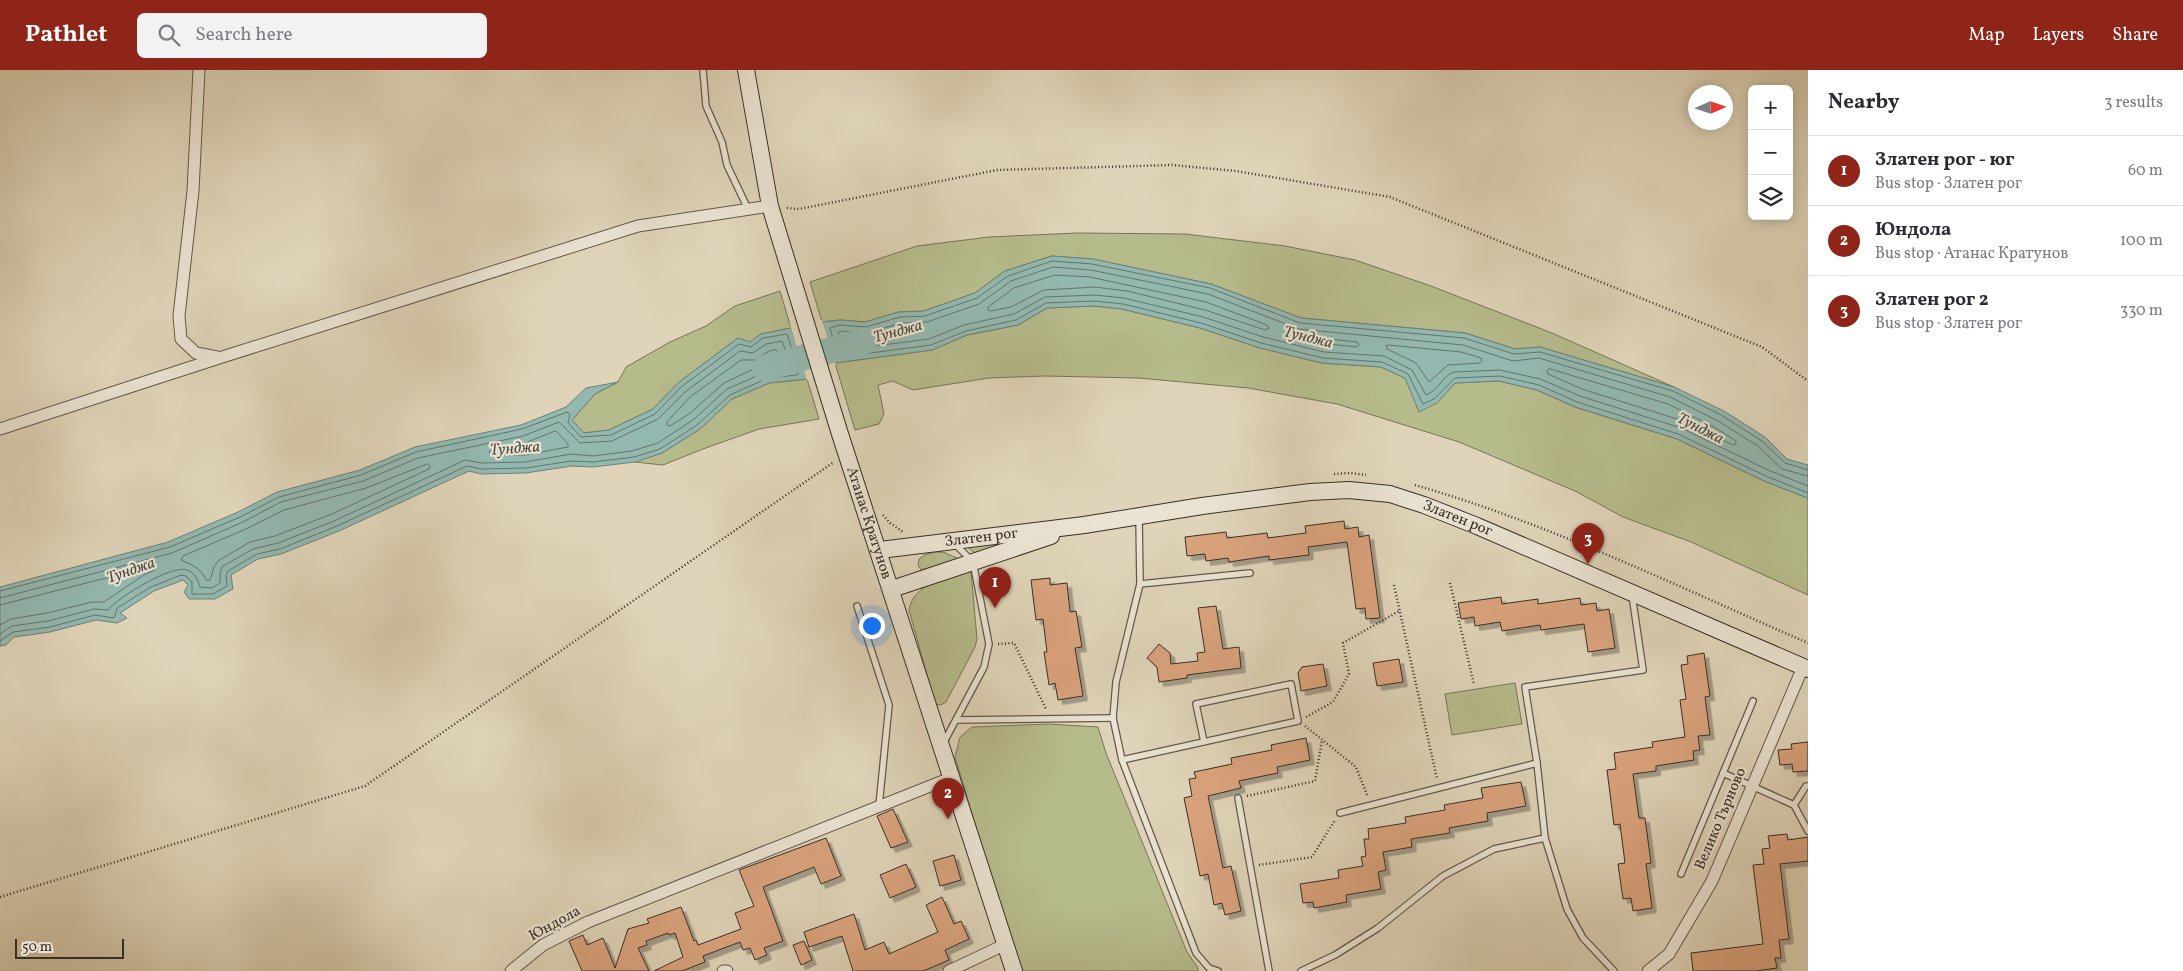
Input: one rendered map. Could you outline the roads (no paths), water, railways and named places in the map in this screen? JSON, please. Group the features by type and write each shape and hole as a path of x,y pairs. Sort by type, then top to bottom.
{"street":[{"path":"199,70 193,191 179,316 181,339 196,353 219,358"},
{"name":"Атанас Кратунов","path":"746,70 770,206 840,434 880,550 1014,971"},
{"path":"0,429 638,226 770,206"},
{"name":"Златен рог","path":"880,550 1084,525 1138,515 1310,492 1350,490 1390,494 1477,526 1806,668"},
{"name":"Златен рог","path":"892,589 1084,525"},
{"name":"Велико Търново","path":"1648,971 1669,954 1712,880 1752,786 1806,668"},
{"name":"Юндола","path":"511,971 543,945 588,922 953,778"},
{"path":"949,971 1006,944"}],"lane":[{"path":"703,70 706,106 722,142 727,165 748,209"},
{"path":"1138,515 1140,584 1116,682 1114,718 1122,760 1196,953 1209,969 1218,971"},
{"path":"942,746 984,667 989,644 973,562 953,542"},
{"path":"1140,584 1250,573"},
{"path":"1614,971 1583,938 1567,909 1545,838 1537,763 1525,687 1643,670 1632,593"},
{"path":"857,606 889,705 879,806"},
{"path":"1122,760 1204,742 1298,721 1291,684 1196,704 1204,742"},
{"path":"1680,874 1753,701"},
{"path":"956,720 1114,718"},
{"path":"1340,813 1537,763"},
{"path":"1723,773 1794,805 1808,831"},
{"path":"1794,805 1806,786 1808,786"},
{"path":"1238,798 1269,971"},
{"path":"1301,971 1335,955 1378,928 1443,876 1494,849 1545,838"}],"water":[{"path":"1052,256 1093,259 1211,284 1301,318 1465,333 1515,349 1540,347 1674,387 1724,411 1765,437 1787,459 1808,465 1808,498 1764,481 1677,439 1575,407 1537,390 1499,381 1455,383 1437,403 1419,412 1405,378 1381,367 1322,363 1260,348 1200,328 1122,309 1094,306 1047,308 1018,325 967,335 932,350 835,363 822,322 840,320 865,322 899,312 924,311 975,293 1005,271"},
{"path":"791,328 807,379 769,383 732,399 700,429 662,453 635,462 593,467 572,466 526,473 481,474 469,471 339,531 281,554 258,559 231,575 233,589 215,599 189,599 184,592 188,585 183,580 154,591 120,613 127,618 117,623 96,620 50,632 14,637 6,645 0,646 0,587 168,542 238,512 277,492 360,470 415,447 521,425 566,407 586,388 618,382 595,394 572,420 584,433 609,430 653,409 678,383 738,338 750,342 761,334"}],"waterway":[{"name":"Тунджа","path":"765,368 865,341"}],"place":[{"name":"Златен рог 2","path":"1588,564"},
{"name":"Златен рог - юг","path":"995,608"},
{"name":"Юндола","path":"948,819"}]}
